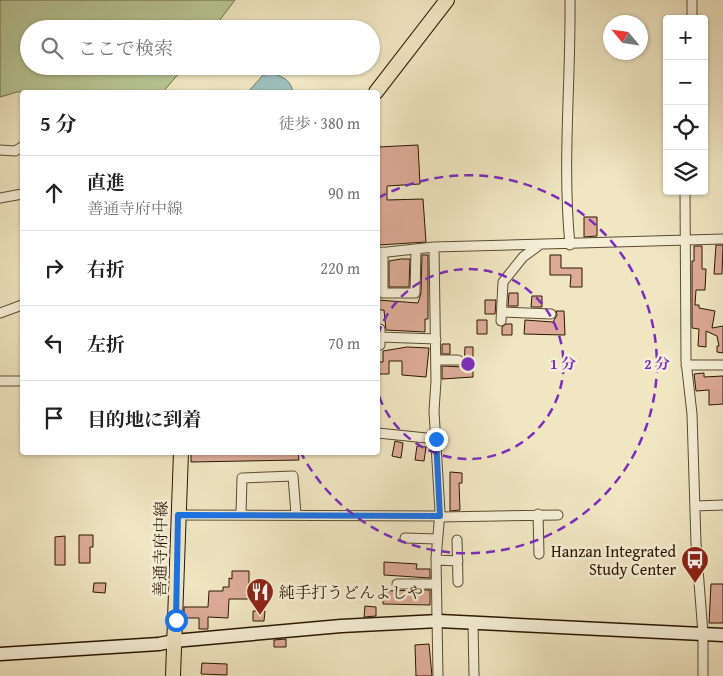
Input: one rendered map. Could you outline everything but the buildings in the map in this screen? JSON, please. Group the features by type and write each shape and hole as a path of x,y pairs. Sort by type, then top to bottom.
{"main road":[{"path":"378,90 447,0"},
{"name":"善通寺府中線","path":"173,676 180,455"}],"street":[{"path":"570,0 571,65 566,122 566,208 570,245"},
{"path":"692,0 692,15"},
{"path":"0,150 16,151 20,148"},
{"path":"0,198 20,194"},
{"path":"686,195 684,240 686,365 692,414 696,543 703,634 703,676"},
{"path":"416,249 415,293 383,293 380,252 434,247 538,246 723,239"},
{"path":"538,246 522,257 503,282 501,317 551,314"},
{"path":"434,247 436,339 434,412 440,516 436,560 439,621 438,676"},
{"path":"0,313 20,306"},
{"path":"380,337 436,339"},
{"path":"436,360 458,360"},
{"path":"686,365 723,365"},
{"path":"0,381 20,381"},
{"path":"380,433 436,439"},
{"path":"242,514 242,478 293,476 296,514"},
{"path":"695,506 723,505"},
{"path":"538,514 538,554"},
{"path":"178,515 558,515"},
{"path":"405,538 437,539"},
{"path":"457,540 458,582"},
{"path":"436,560 458,561"},
{"path":"397,584 436,584"},
{"path":"0,654 159,644 174,641 341,626 439,621 723,635"},
{"path":"473,622 474,676"}],"green space":[{"path":"0,0 235,0 220,20 20,20 20,75 177,75 165,90 20,90 20,92 0,97"}],"water":[{"path":"263,75 276,75 287,80 292,90 250,90"}],"place":[{"name":"Hanzan Integrated Study Center","path":"695,584"},
{"name":"純手打うどんよしや","path":"260,616"}],"route":[{"path":"176,620 178,515 440,516 436,439"}]}
